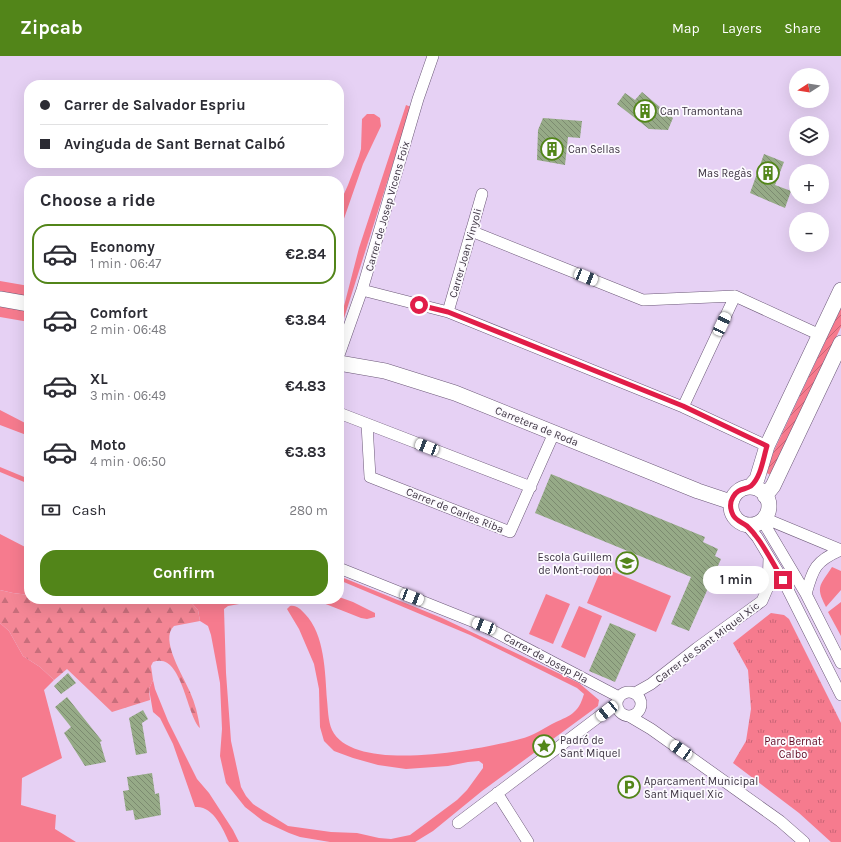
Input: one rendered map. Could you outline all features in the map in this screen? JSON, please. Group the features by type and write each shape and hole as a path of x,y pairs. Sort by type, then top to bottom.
{"street":[{"name":"Carrer de Josep Vicens Foix","path":"344,341 362,290 418,99 433,56"},
{"name":"Carrer Joan Vinyoli","path":"448,312 482,194"},
{"path":"471,231 643,300 735,296 820,334"},
{"path":"362,290 448,312 683,406 767,446"},
{"path":"750,487 757,479 767,446 841,290"},
{"path":"683,406 735,296"},
{"path":"0,299 24,303"},
{"path":"765,496 773,486 841,343"},
{"name":"Carretera de Roda","path":"344,364 385,371 455,393 698,491 731,502"},
{"path":"344,415 531,487"},
{"name":"Carrer de Carles Riba","path":"367,424 370,477 510,532 554,433"},
{"path":"750,487 757,489 765,496 768,502 768,508 763,519 754,524 746,524 739,522 734,516 731,510 731,502 738,491 750,487"},
{"path":"763,519 841,550"},
{"path":"763,519 806,594 841,663"},
{"path":"746,524 757,537 783,580 841,695"},
{"path":"806,594 813,573 821,560 826,556 841,550"},
{"name":"Carrer de Sant Miquel Xic","path":"635,693 651,684 697,648 762,601 768,588 770,558"},
{"name":"Carrer de Josep Pla","path":"344,570 484,626 618,700"},
{"path":"458,823 596,719 626,692 635,693 641,699 652,729"},
{"path":"618,700 618,710 626,716 652,729 780,821 804,842"},
{"path":"596,719 626,716 638,713 642,704"},
{"path":"497,793 528,842"}],"green space":[{"path":"406,105 411,107 344,318 344,306 359,248"},
{"path":"367,114 374,114 380,118 381,126 363,164 344,219 344,194 361,149 362,119"},
{"path":"0,281 24,285 24,321 0,317"},
{"path":"841,308 841,327 771,475 764,472"},
{"path":"0,410 24,422 24,434 0,425"},
{"path":"0,467 24,477 24,482 0,472"},
{"path":"0,534 24,546 24,594 0,590"},
{"path":"602,567 671,596 656,632 587,603"},
{"path":"832,567 841,571 841,590 826,607 821,595 820,586"},
{"path":"344,578 442,618 579,683 599,700 598,706 482,791 433,831 415,842 330,842 300,837 263,821 245,807 226,783 220,756 222,729 220,683 208,626 200,621 198,610 193,604 239,604 228,606 224,609 226,673 231,741 241,787 246,796 253,804 288,826 331,832 357,833 379,838 391,839 410,835 457,800 467,790 483,768 483,764 479,761 448,766 406,769 378,765 334,751 324,741 320,727 319,689 314,664 299,629 287,609 292,606 300,609 312,623 317,632 323,654 328,715 332,730 345,744 365,752 391,755 420,755 477,748 502,743 525,738 534,734 570,715 578,708 584,694 577,688 470,635 344,582"},
{"path":"0,590 24,594 24,604 193,604 198,610 200,621 174,626 170,632 169,640 178,668 193,700 200,728 195,721 177,674 171,666 163,661 153,662 151,666 153,680 149,689 150,700 112,712 67,669 54,680 40,667 23,656 9,631 0,623"},
{"path":"546,594 570,604 553,644 529,634"},
{"path":"344,599 375,613 375,617 367,619 326,604 344,604"},
{"path":"841,602 841,636 828,612"},
{"path":"579,606 602,616 585,658 561,647"},
{"name":"Parc Bernat Calbo","path":"771,613 784,615 789,619 841,723 841,842 831,842 799,813 733,763 746,741 751,709 748,670 733,643"},
{"path":"0,623 9,631 23,656 40,667 54,680 44,690 62,758 22,778 21,805 56,815 55,829 76,842 0,842"},
{"path":"153,680 155,689 168,721 197,779 209,793 239,842 229,842 212,814 201,807 195,807 173,744 160,718 153,712 149,689"}],"building":[{"name":"Can Tramontana","path":"642,92 673,118 668,130 649,129 617,104 625,93 635,100"},
{"name":"Can Sellas","path":"543,118 582,121 580,138 568,137 565,165 537,160 538,130"},
{"name":"Mas Regàs","path":"764,154 784,162 775,185 789,190 789,197 785,208 750,193"},
{"path":"551,474 705,537 703,542 718,549 715,556 721,559 689,631 671,624 691,577 535,513"},
{"path":"610,623 636,634 615,682 589,671"},
{"path":"68,673 76,683 61,694 54,686"},
{"path":"67,697 102,741 100,742 106,762 85,766 64,733 71,727 55,707"},
{"path":"143,710 148,719 142,723 147,753 136,755 129,718"},
{"path":"152,773 155,794 159,793 161,815 135,820 133,810 126,811 123,791 129,790 127,777"}],"place":[{"name":"Can Tramontana","path":"645,111"},
{"name":"Can Sellas","path":"552,149"},
{"name":"Mas Regàs","path":"768,173"},
{"name":"Escola Guillem de Mont-rodon","path":"627,563"},
{"name":"Padró de Sant Miquel","path":"544,746"},
{"name":"Aparcament Municipal Sant Miquel Xic","path":"629,787"}],"route":[{"path":"419,305 448,312 683,406 767,446 757,479 750,487 742,489 736,493 733,497 731,507 733,514 739,522 746,524 757,537 783,580"}]}
